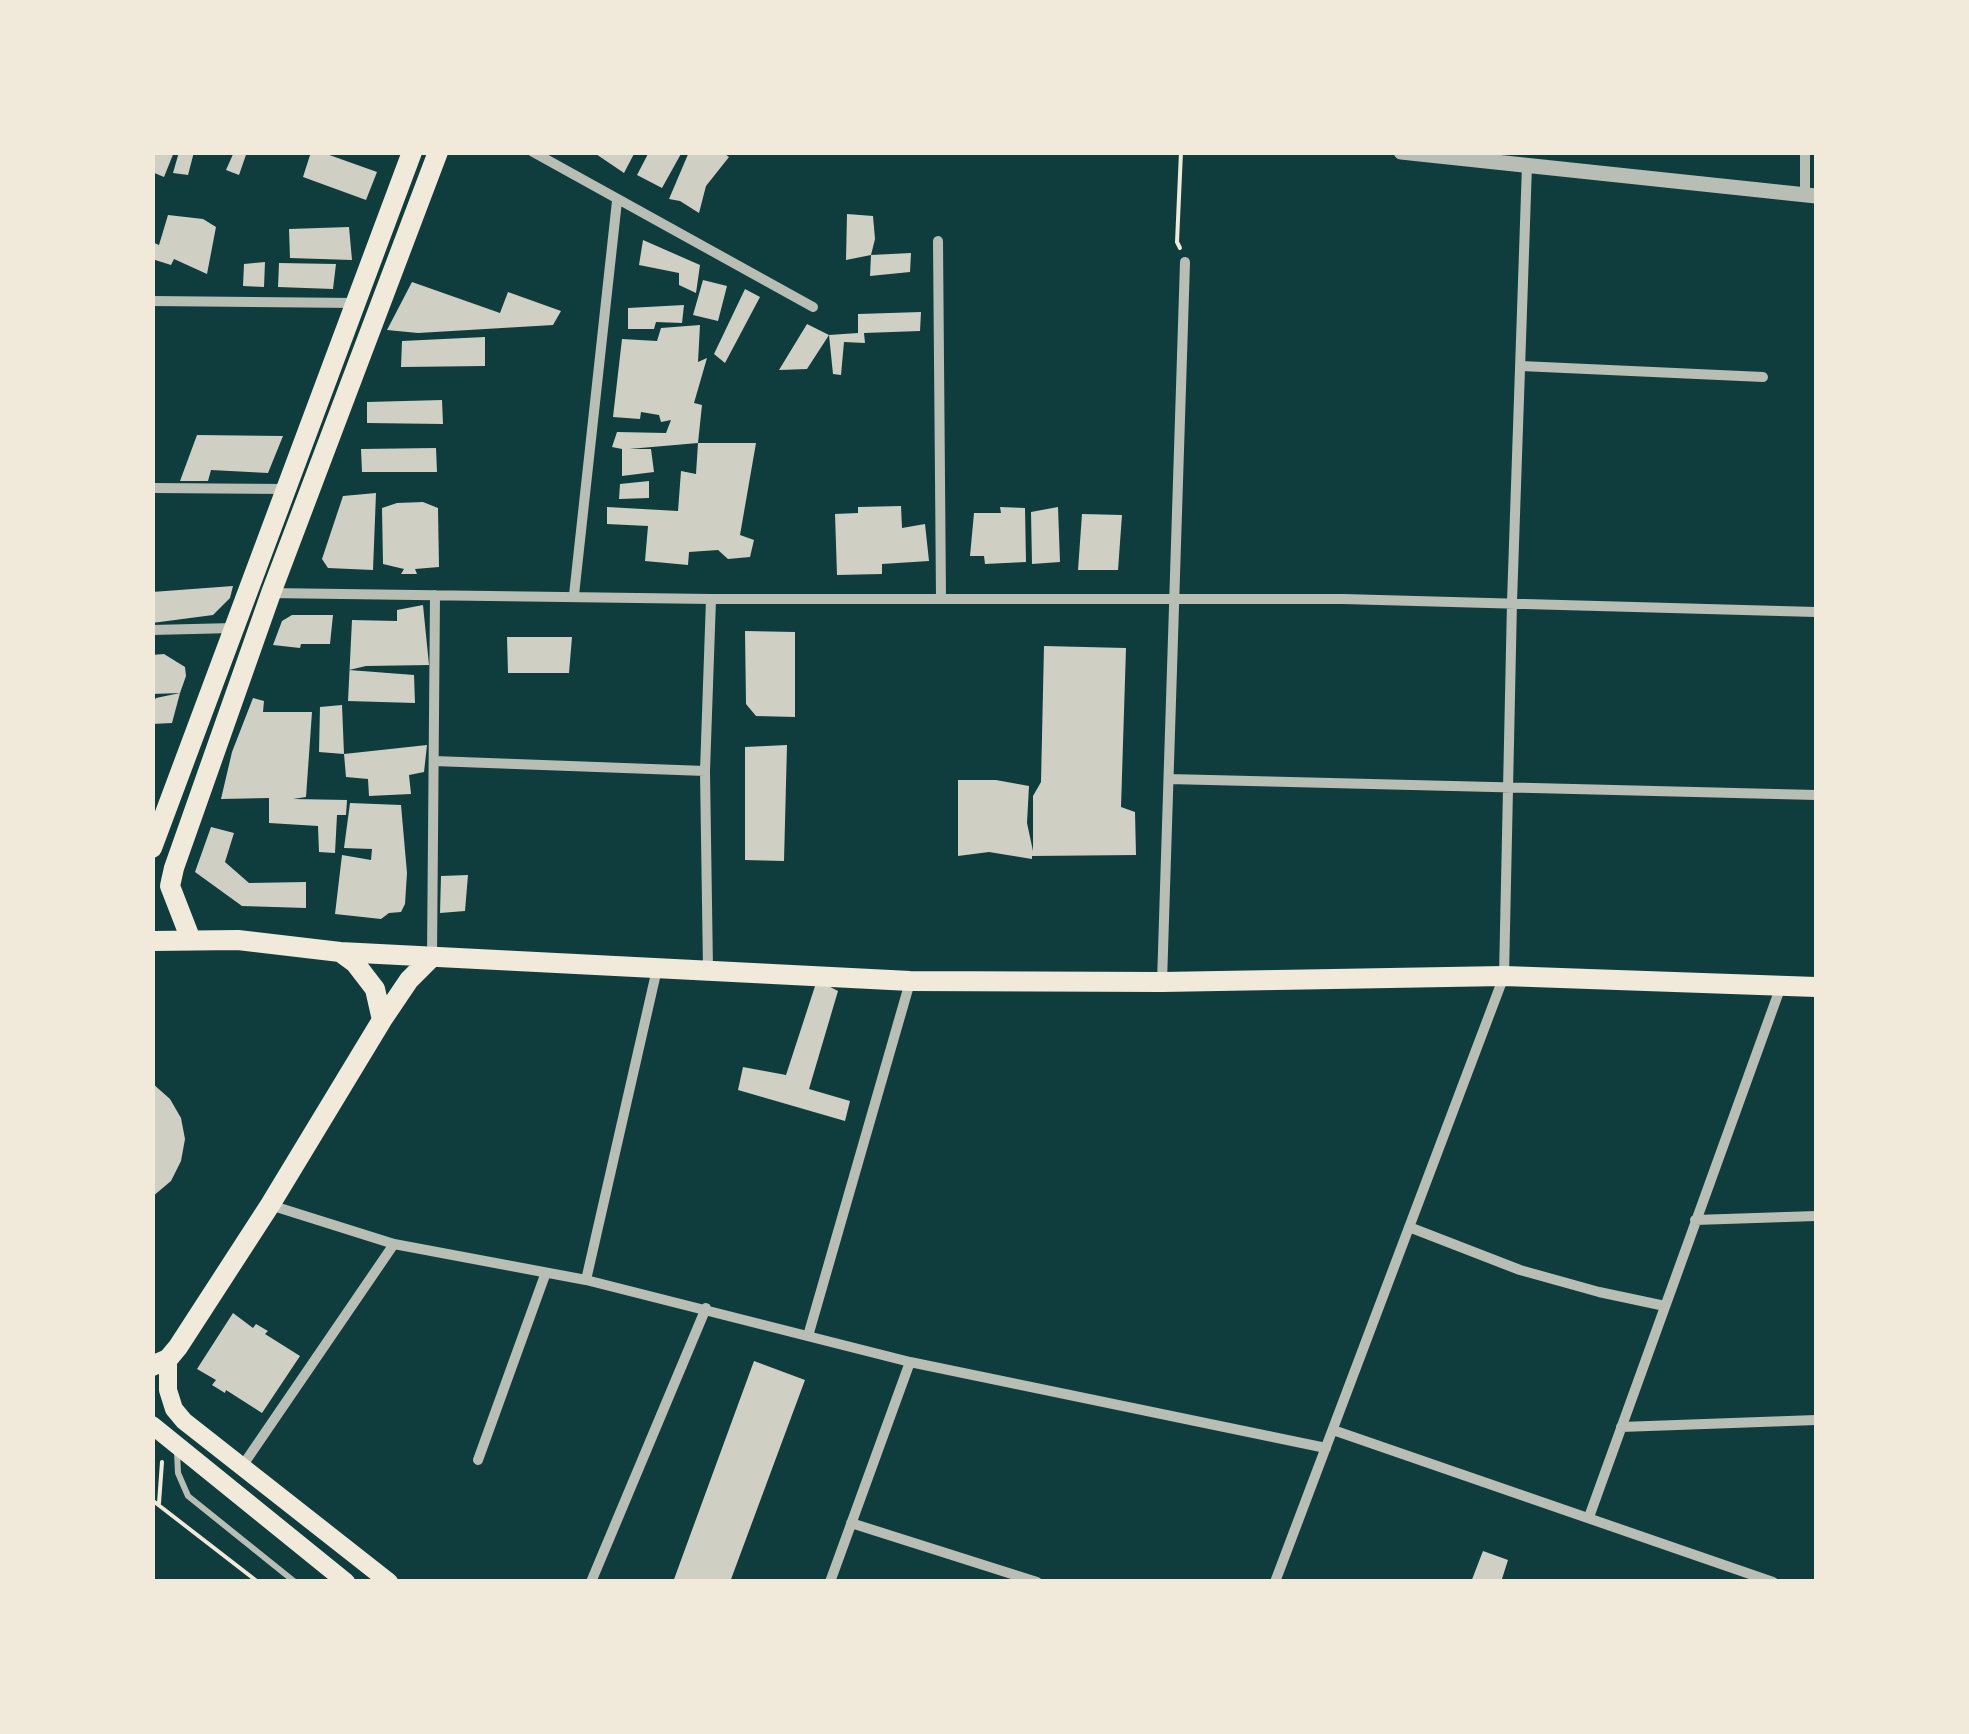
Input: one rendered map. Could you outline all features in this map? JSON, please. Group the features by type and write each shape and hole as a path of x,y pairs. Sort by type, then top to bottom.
{"main road":[{"path":"152,848 412,152"},
{"path":"191,940 170,886 174,868 271,594 438,152"},
{"path":"152,940 238,940 340,952 910,981 1162,982 1504,976 1816,986"},
{"path":"340,952 355,963 375,988 382,1020"},
{"path":"389,1582 184,1421 174,1409 160,1363 270,1206 382,1020 409,980 432,957"},
{"path":"152,1425 170,1450 346,1582"}],"street":[{"path":"533,152 813,307"},
{"path":"1401,152 1811,195 1805,152"},
{"path":"1275,1582 1504,976 1512,602 1528,165"},
{"path":"574,595 617,200"},
{"path":"938,241 941,598"},
{"path":"1162,982 1185,262"},
{"path":"152,302 356,303"},
{"path":"1521,366 1763,377"},
{"path":"152,488 286,490"},
{"path":"248,593 1512,602 1816,612"},
{"path":"432,957 436,594"},
{"path":"708,969 706,771 711,599"},
{"path":"152,630 235,628"},
{"path":"434,761 706,771"},
{"path":"1169,779 1816,795"},
{"path":"586,1280 657,968"},
{"path":"808,1336 910,981"},
{"path":"1589,1517 1781,986"},
{"path":"270,1206 394,1244 586,1280 910,1362 1326,1448"},
{"path":"1694,1220 1816,1216"},
{"path":"1409,1227 1520,1270 1665,1306"},
{"path":"243,1465 394,1244"},
{"path":"478,1460 545,1275"},
{"path":"591,1582 706,1308"},
{"path":"830,1582 910,1362"},
{"path":"1620,1427 1816,1420"},
{"path":"1333,1430 1773,1582"},
{"path":"851,1523 1038,1582"}],"lane":[{"path":"170,1450 188,1496 295,1582"}],"path":[{"path":"1182,152 1177,242 1185,262"},
{"path":"159,1504 170,1450"},
{"path":"152,1500 258,1582"}],"building":[{"path":"152,152 174,152 164,177 152,172"},
{"path":"179,152 194,152 188,175 173,173"},
{"path":"234,152 247,152 239,175 226,170"},
{"path":"311,152 377,172 366,200 303,177"},
{"path":"593,152 635,152 624,173"},
{"path":"649,152 682,152 662,188 637,175"},
{"path":"689,152 722,152 729,157 706,186 699,213 669,199"},
{"path":"847,214 873,216 875,239 871,255 846,260"},
{"path":"168,215 203,219 216,227 207,274 174,259 171,265 152,259 152,242 159,245"},
{"path":"349,227 352,260 290,258 289,229"},
{"path":"643,240 700,265 696,293 679,285 679,273 639,265"},
{"path":"911,253 910,272 870,276 871,255"},
{"path":"265,262 264,287 243,286 244,264"},
{"path":"279,263 336,264 333,289 278,287"},
{"path":"703,280 727,286 718,321 693,315"},
{"path":"412,282 500,313 508,292 561,311 553,325 418,333 387,330"},
{"path":"745,289 760,297 725,363 714,354"},
{"path":"684,305 682,323 656,322 654,329 628,329 628,308"},
{"path":"921,312 920,331 864,333 865,343 844,342 841,375 833,374 829,335 858,333 858,314"},
{"path":"807,324 829,335 807,369 779,370"},
{"path":"700,325 698,362 707,358 694,403 702,405 698,443 629,449 651,449 654,472 622,476 622,449 612,447 617,432 666,433 671,420 661,422 659,415 641,412 640,419 613,417 622,339 657,341 661,328"},
{"path":"485,337 485,366 401,367 402,341"},
{"path":"442,400 443,424 367,423 367,402"},
{"path":"197,435 283,436 268,473 211,470 208,481 180,481"},
{"path":"698,443 756,443 740,535 754,540 750,557 728,559 718,550 689,552 688,565 645,561 648,526 607,524 607,507 678,511 681,471 696,474"},
{"path":"436,448 437,472 362,472 361,449"},
{"path":"649,481 649,498 619,499 620,484"},
{"path":"376,493 373,570 328,568 322,559 343,496"},
{"path":"423,502 438,508 439,567 401,574 404,569 383,564 382,508"},
{"path":"901,506 902,528 925,524 929,561 882,564 882,574 837,575 835,514 858,513 858,507"},
{"path":"1000,507 1025,508 1026,562 985,564 984,556 970,556 974,513 1001,513"},
{"path":"1058,507 1060,562 1032,564 1031,512"},
{"path":"1082,514 1122,515 1118,570 1078,570"},
{"path":"233,586 230,598 213,615 152,623 152,592"},
{"path":"423,605 429,665 350,670 352,620 397,621 397,610"},
{"path":"292,615 333,615 330,644 301,644 300,648 273,645 282,621"},
{"path":"745,631 795,632 795,717 756,716 746,704"},
{"path":"507,637 572,637 569,673 508,673"},
{"path":"1044,646 1126,648 1121,807 1135,812 1136,855 1032,859 989,852 958,856 958,780 996,780 1029,786 1027,823 1033,851 1033,796 1041,782"},
{"path":"164,654 185,667 180,693 152,694 152,655"},
{"path":"350,670 414,675 415,703 348,701"},
{"path":"180,693 172,723 152,724 152,703 156,698"},
{"path":"253,698 264,701 263,712 312,712 306,797 293,799 347,800 346,815 337,815 335,853 319,852 318,826 269,823 269,798 221,799 232,752"},
{"path":"342,705 344,754 319,752 320,707"},
{"path":"427,745 424,772 409,775 411,794 369,796 368,779 346,777 344,754"},
{"path":"787,745 784,861 745,860 745,747"},
{"path":"350,803 401,805 407,873 401,912 389,913 381,919 335,914 342,855 371,860 372,849 344,848"},
{"path":"211,827 234,833 225,862 249,883 306,882 306,908 242,906 195,872"},
{"path":"468,875 465,911 440,913 441,876"},
{"path":"817,980 838,991 809,1089 850,1101 845,1121 738,1090 743,1067 786,1075"},
{"path":"152,1083 170,1099 181,1118 185,1139 181,1161 171,1181 152,1197"},
{"path":"233,1313 253,1328 256,1324 268,1331 265,1334 300,1356 262,1413 212,1385 216,1380 197,1369"},
{"path":"754,1361 805,1380 730,1582 673,1582"},
{"path":"1483,1551 1508,1560 1501,1582 1471,1582"}]}
